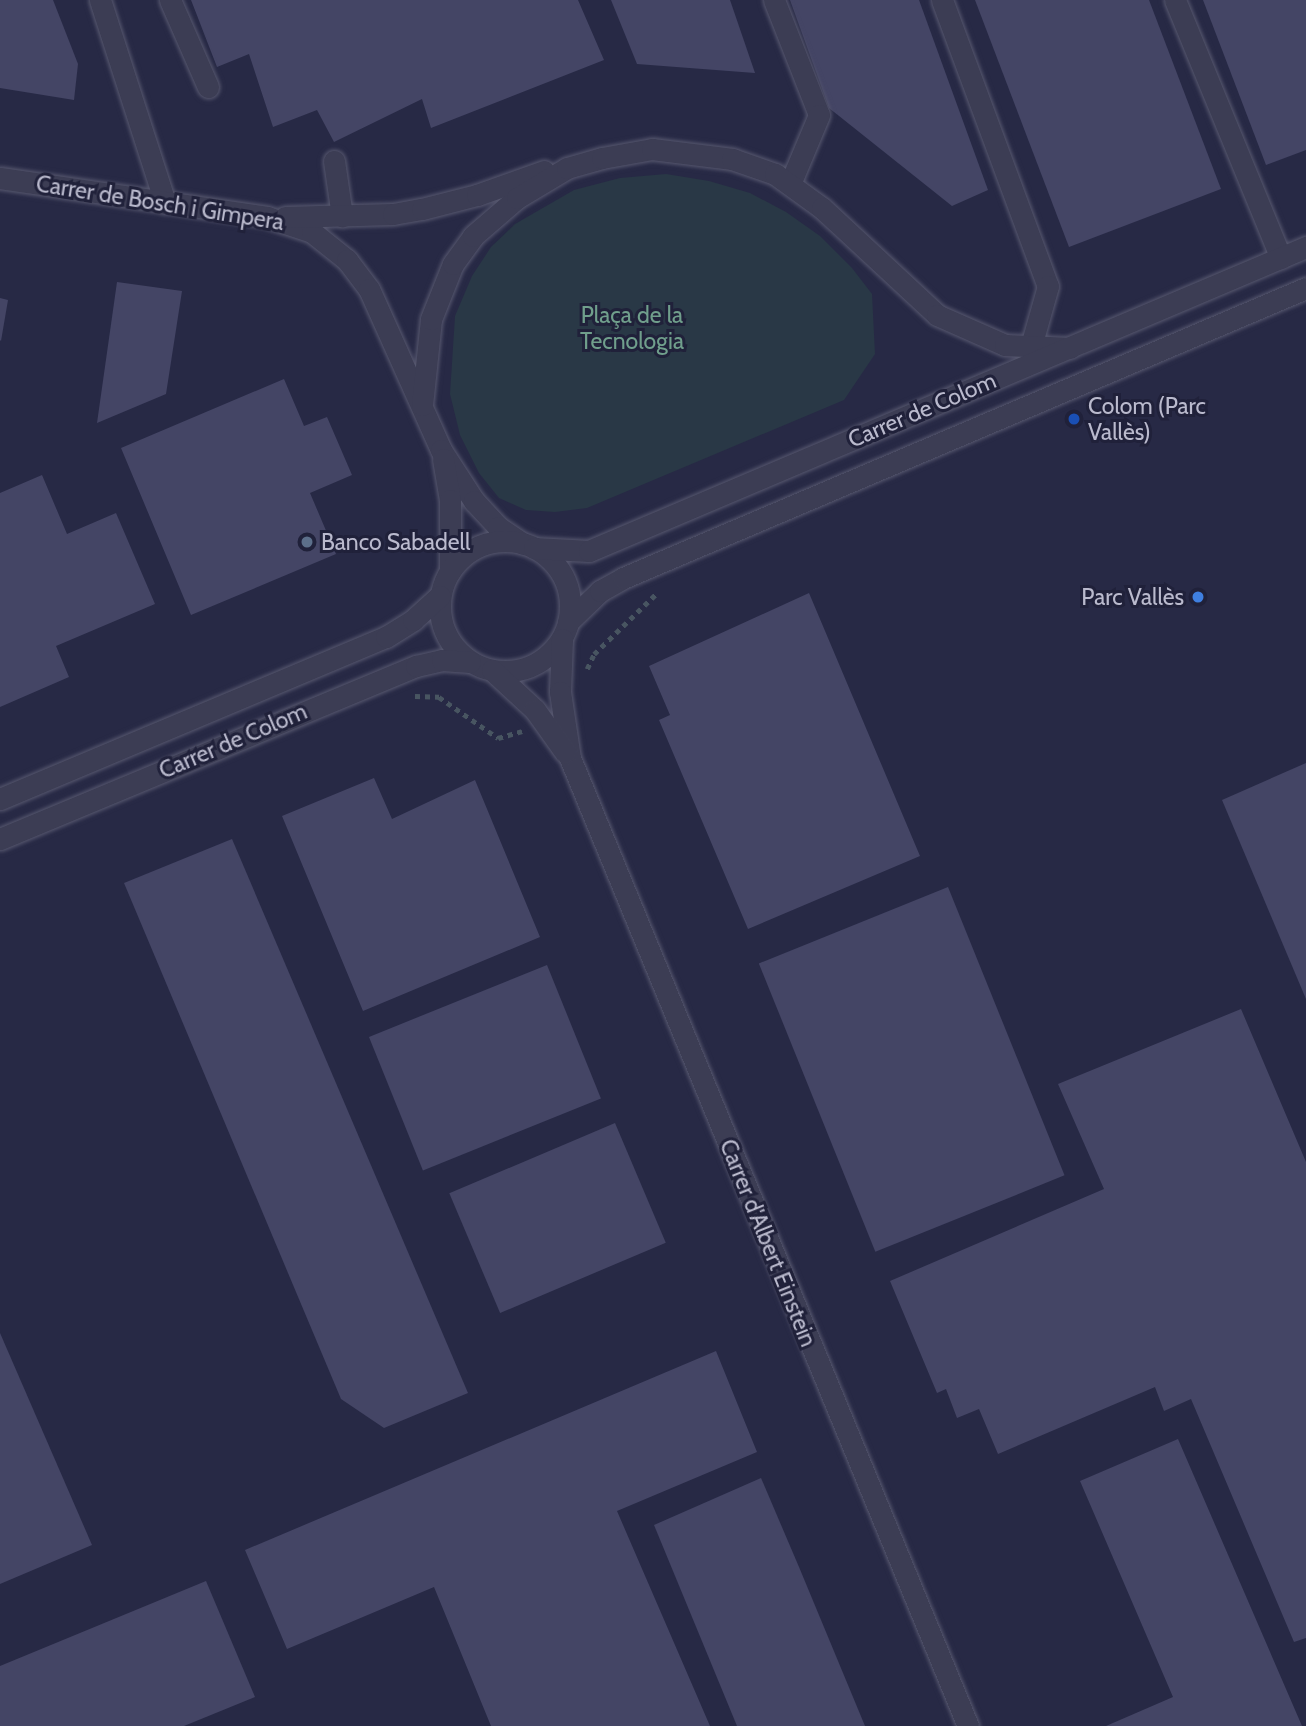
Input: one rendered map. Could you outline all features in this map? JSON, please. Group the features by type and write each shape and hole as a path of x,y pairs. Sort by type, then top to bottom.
{"street":[{"path":"100,0 165,203"},
{"path":"170,0 208,87"},
{"path":"774,0 820,115 790,184"},
{"path":"942,0 1048,286 1031,346"},
{"path":"1175,0 1281,258"},
{"path":"267,218 393,214 448,204 541,172 567,169 601,158 652,149 692,151 732,159 775,174 790,184 822,208 937,316 1005,345 1070,348"},
{"path":"334,162 342,215"},
{"path":"422,405 431,319 453,264 491,218 567,169"},
{"name":"Carrer de Bosch i Gimpera","path":"0,178 267,218 312,232 336,250 359,273 378,306 441,450 480,509 528,546"},
{"name":"Carrer de Colom","path":"528,546 589,551 1306,247"},
{"name":"Carrer de Colom","path":"565,631 600,591 623,578 1306,288"},
{"name":"Carrer de Bosch i Gimpera","path":"441,450 450,500 450,572"},
{"path":"505,541 528,546 561,574 569,597 565,631 552,652 532,665 508,672 492,670 470,662 449,640 443,626 440,596 450,572 470,551 486,544 505,541"},
{"name":"Carrer de Colom","path":"0,799 386,637 413,620 440,596"},
{"name":"Carrer d'Albert Einstein","path":"565,631 560,692 570,758"},
{"name":"Carrer de Colom","path":"0,839 416,666 442,660 470,662"},
{"name":"Carrer d'Albert Einstein","path":"492,670 547,725 570,758 968,1726"}],"path":[{"path":"585,676 594,654 665,584"},
{"path":"412,695 439,696 498,738 547,725"}],"green space":[{"name":"Plaça de la Tecnologia","path":"666,174 709,181 750,193 786,212 820,236 852,268 872,294 875,354 844,400 587,508 555,512 526,510 499,498 479,473 460,435 450,394 455,316 472,276 491,247 515,224 574,190 620,178"}],"building":[{"path":"0,0 53,0 78,64 74,100 0,88"},
{"path":"191,0 578,0 604,60 431,128 422,99 334,142 317,110 273,127 249,54 217,67"},
{"path":"611,0 730,0 755,73 637,64"},
{"path":"790,0 919,0 988,190 952,206 829,108"},
{"path":"975,0 1149,0 1221,189 1069,247"},
{"path":"1203,0 1306,0 1306,150 1266,165"},
{"path":"117,282 182,291 166,394 97,423"},
{"path":"0,298 8,300 1,341 0,340"},
{"path":"284,379 304,426 327,417 352,475 310,493 336,554 191,615 121,448"},
{"path":"42,475 67,534 116,513 155,604 56,646 69,677 0,707 0,493"},
{"path":"809,593 920,856 748,929 659,720 670,715 649,666"},
{"path":"1306,763 1306,999 1222,800"},
{"path":"374,778 392,819 475,780 540,937 363,1011 282,816"},
{"path":"232,839 468,1393 384,1428 341,1399 124,883"},
{"path":"948,887 1065,1175 875,1252 759,963"},
{"path":"547,965 601,1099 423,1170 369,1037"},
{"path":"1241,1009 1306,1162 1306,1638 1294,1642 1191,1399 1164,1411 1155,1387 998,1454 979,1409 957,1418 946,1389 937,1393 890,1281 1104,1189 1058,1084"},
{"path":"615,1123 666,1243 500,1313 449,1193"},
{"path":"0,1333 92,1545 0,1584"},
{"path":"716,1351 757,1452 617,1511 710,1726 491,1726 434,1587 287,1649 245,1550"},
{"path":"1178,1439 1302,1726 1106,1726 1173,1697 1080,1481"},
{"path":"761,1478 865,1726 737,1726 654,1525"},
{"path":"206,1581 255,1697 184,1726 0,1726 0,1666"}],"place":[{"name":"Colom (Parc Vallès)","path":"1074,419"},
{"name":"Banco Sabadell","path":"307,542"},
{"name":"Parc Vallès","path":"1198,597"}]}
